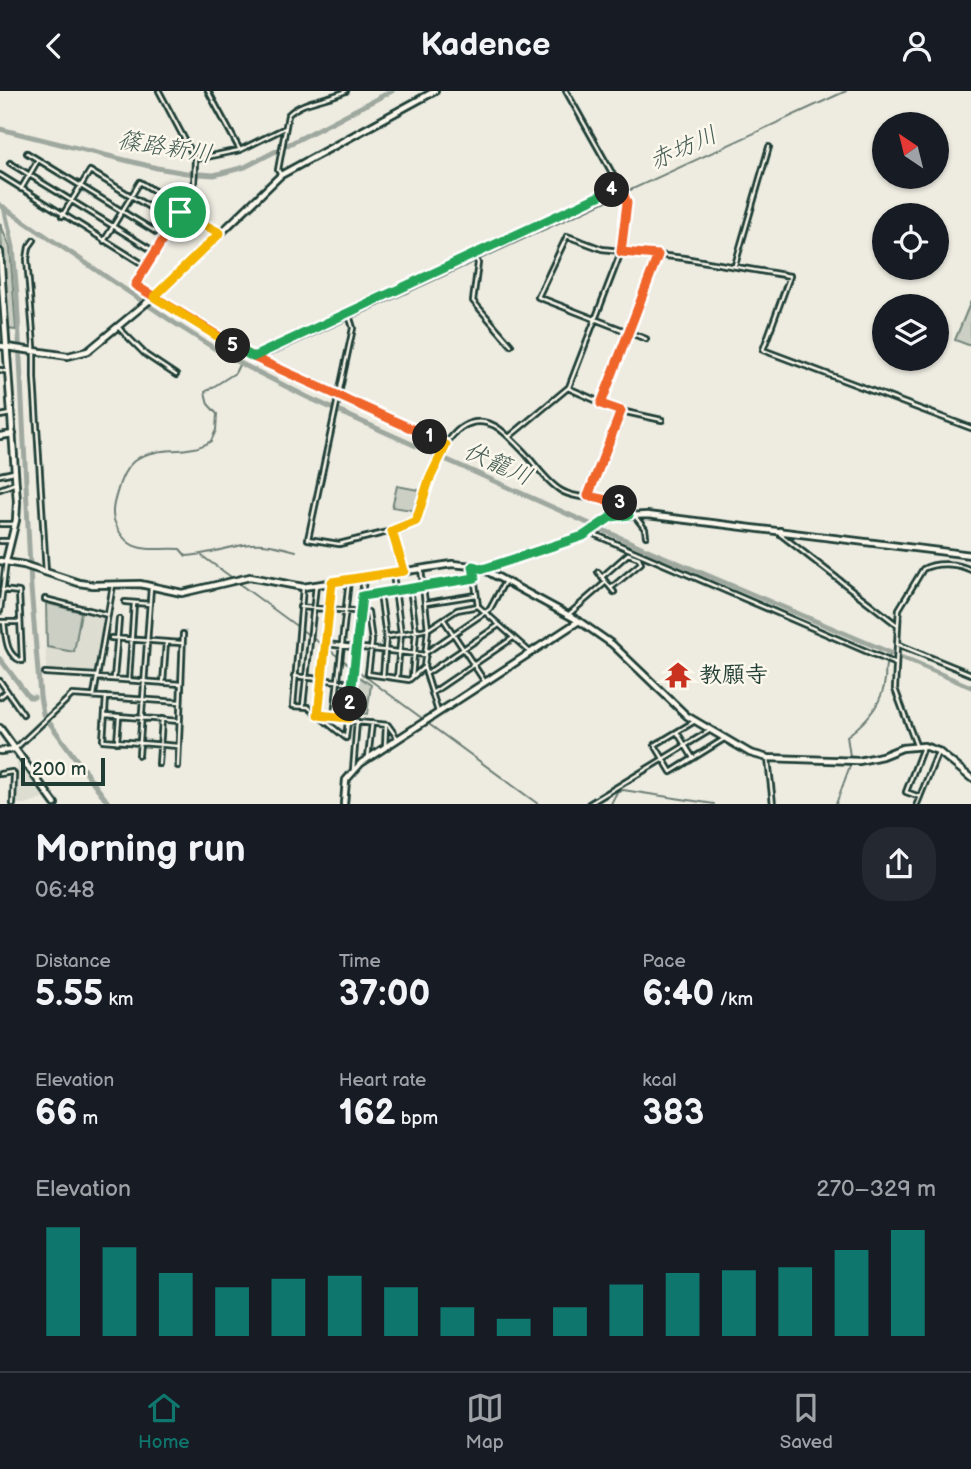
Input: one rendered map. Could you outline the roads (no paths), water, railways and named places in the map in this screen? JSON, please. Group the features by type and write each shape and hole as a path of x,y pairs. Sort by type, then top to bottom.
{"street":[{"path":"159,91 195,161 194,188 135,285 253,357 445,447"},
{"path":"208,91 240,150"},
{"path":"281,174 279,168 286,120 292,111 346,91"},
{"path":"0,346 68,356 88,351 153,298 281,174 435,91"},
{"path":"509,437 568,388 621,252 627,203 621,187 566,91"},
{"path":"195,161 240,150 285,130"},
{"path":"734,267 769,147"},
{"path":"27,153 164,237"},
{"path":"21,189 38,160"},
{"path":"10,163 155,251"},
{"path":"62,216 90,171 174,222"},
{"path":"0,176 146,266"},
{"path":"104,241 140,183 220,233"},
{"path":"253,357 350,316 621,187"},
{"path":"646,339 538,297 567,236 602,249 790,276 763,350 971,428"},
{"path":"34,240 29,247 27,260 43,571"},
{"path":"0,252 18,502 15,524 3,561 0,611"},
{"path":"474,255 478,262 473,301 511,345"},
{"path":"601,404 658,255"},
{"path":"350,316 353,328 308,538 339,544 392,531 416,521 436,463 445,447 457,430 477,423 491,425 509,437 556,487 570,494 618,501 645,529 646,535"},
{"path":"118,327 142,352 176,375"},
{"path":"0,370 9,372"},
{"path":"568,388 621,411 662,420"},
{"path":"588,496 621,411"},
{"path":"0,416 12,414"},
{"path":"0,436 13,434"},
{"path":"0,474 16,472"},
{"path":"0,489 16,483"},
{"path":"483,569 590,532 611,517 632,515 780,530 971,555"},
{"path":"0,524 15,524"},
{"path":"780,530 780,534 898,625"},
{"path":"392,531 404,571"},
{"path":"590,532 897,662"},
{"path":"0,541 10,541"},
{"path":"602,577 628,554 639,558 641,563 611,588"},
{"path":"3,561 93,586 131,583 182,593 238,579 260,577 303,587 452,564 473,566 579,621 612,644 677,709 750,753 768,758 851,761 872,759 916,745 938,751 971,778"},
{"path":"916,745 897,697 899,609 923,569 933,565 955,564 971,569"},
{"path":"473,566 478,606 531,653"},
{"path":"421,569 428,629 424,667 438,712"},
{"path":"598,572 614,592"},
{"path":"393,573 401,634 397,678"},
{"path":"303,587 292,704 308,706 346,738 364,577"},
{"path":"362,596 475,578"},
{"path":"334,716 349,580"},
{"path":"325,646 426,654 490,609 505,581"},
{"path":"318,715 332,582"},
{"path":"568,615 606,582"},
{"path":"94,695 113,584"},
{"path":"303,706 316,585"},
{"path":"139,755 151,586"},
{"path":"410,588 416,631 412,677"},
{"path":"2,590 19,592 22,661 19,662 7,648 2,622 19,622"},
{"path":"380,593 386,637 383,676"},
{"path":"426,603 476,595"},
{"path":"45,599 108,615"},
{"path":"125,602 149,604"},
{"path":"129,680 134,603"},
{"path":"386,637 428,629 457,610 478,606"},
{"path":"300,607 368,612 371,649 368,674 409,680 424,667"},
{"path":"114,679 119,619"},
{"path":"443,619 485,682"},
{"path":"344,804 344,787 354,770 369,758 579,621"},
{"path":"426,674 499,625"},
{"path":"178,767 183,634"},
{"path":"111,638 183,643"},
{"path":"432,693 514,638"},
{"path":"163,683 166,642"},
{"path":"897,645 971,674"},
{"path":"45,673 181,684"},
{"path":"294,676 353,683"},
{"path":"0,681 23,714"},
{"path":"0,697 6,691"},
{"path":"0,751 15,749 69,696 94,695 180,702"},
{"path":"106,697 103,740 178,746"},
{"path":"105,715 179,720"},
{"path":"318,715 386,725 398,739"},
{"path":"117,742 119,716"},
{"path":"159,764 162,719"},
{"path":"354,770 352,768 357,721"},
{"path":"695,722 655,745 671,772 725,739"},
{"path":"369,758 372,723"},
{"path":"385,747 386,725"},
{"path":"0,728 55,804"},
{"path":"589,804 710,730"},
{"path":"677,732 693,758"},
{"path":"920,797 906,792 923,746"},
{"path":"917,804 938,751"},
{"path":"768,758 773,804"},
{"path":"0,774 14,774 13,804"}],"waterway":[{"name":"篠路新川","path":"0,129 157,168 214,175 245,167 392,91"},
{"name":"赤坊川","path":"265,355 267,357 846,91"},
{"name":"伏籠川","path":"0,205 228,357 307,397 650,551 971,687"},
{"path":"4,207 13,247 17,297 31,588 43,714 109,804"},
{"name":"赤坊川","path":"240,363 235,373 205,392 208,404 217,414 216,430 211,441 199,447 146,454 135,460 125,471 118,489 113,508 114,520 126,540 133,545 150,549 180,549 186,556 254,544 296,551"},
{"path":"202,556 234,579"},
{"path":"238,583 423,719"},
{"name":"伏籠川","path":"889,657 891,652"},
{"path":"0,659 29,697 34,697"},
{"path":"836,804 851,763 847,736 861,725 877,704 884,688 887,662"},
{"path":"426,722 538,804"},
{"path":"611,804 617,792 623,790 714,804"}],"place":[{"name":"教願寺","path":"678,675"}]}
